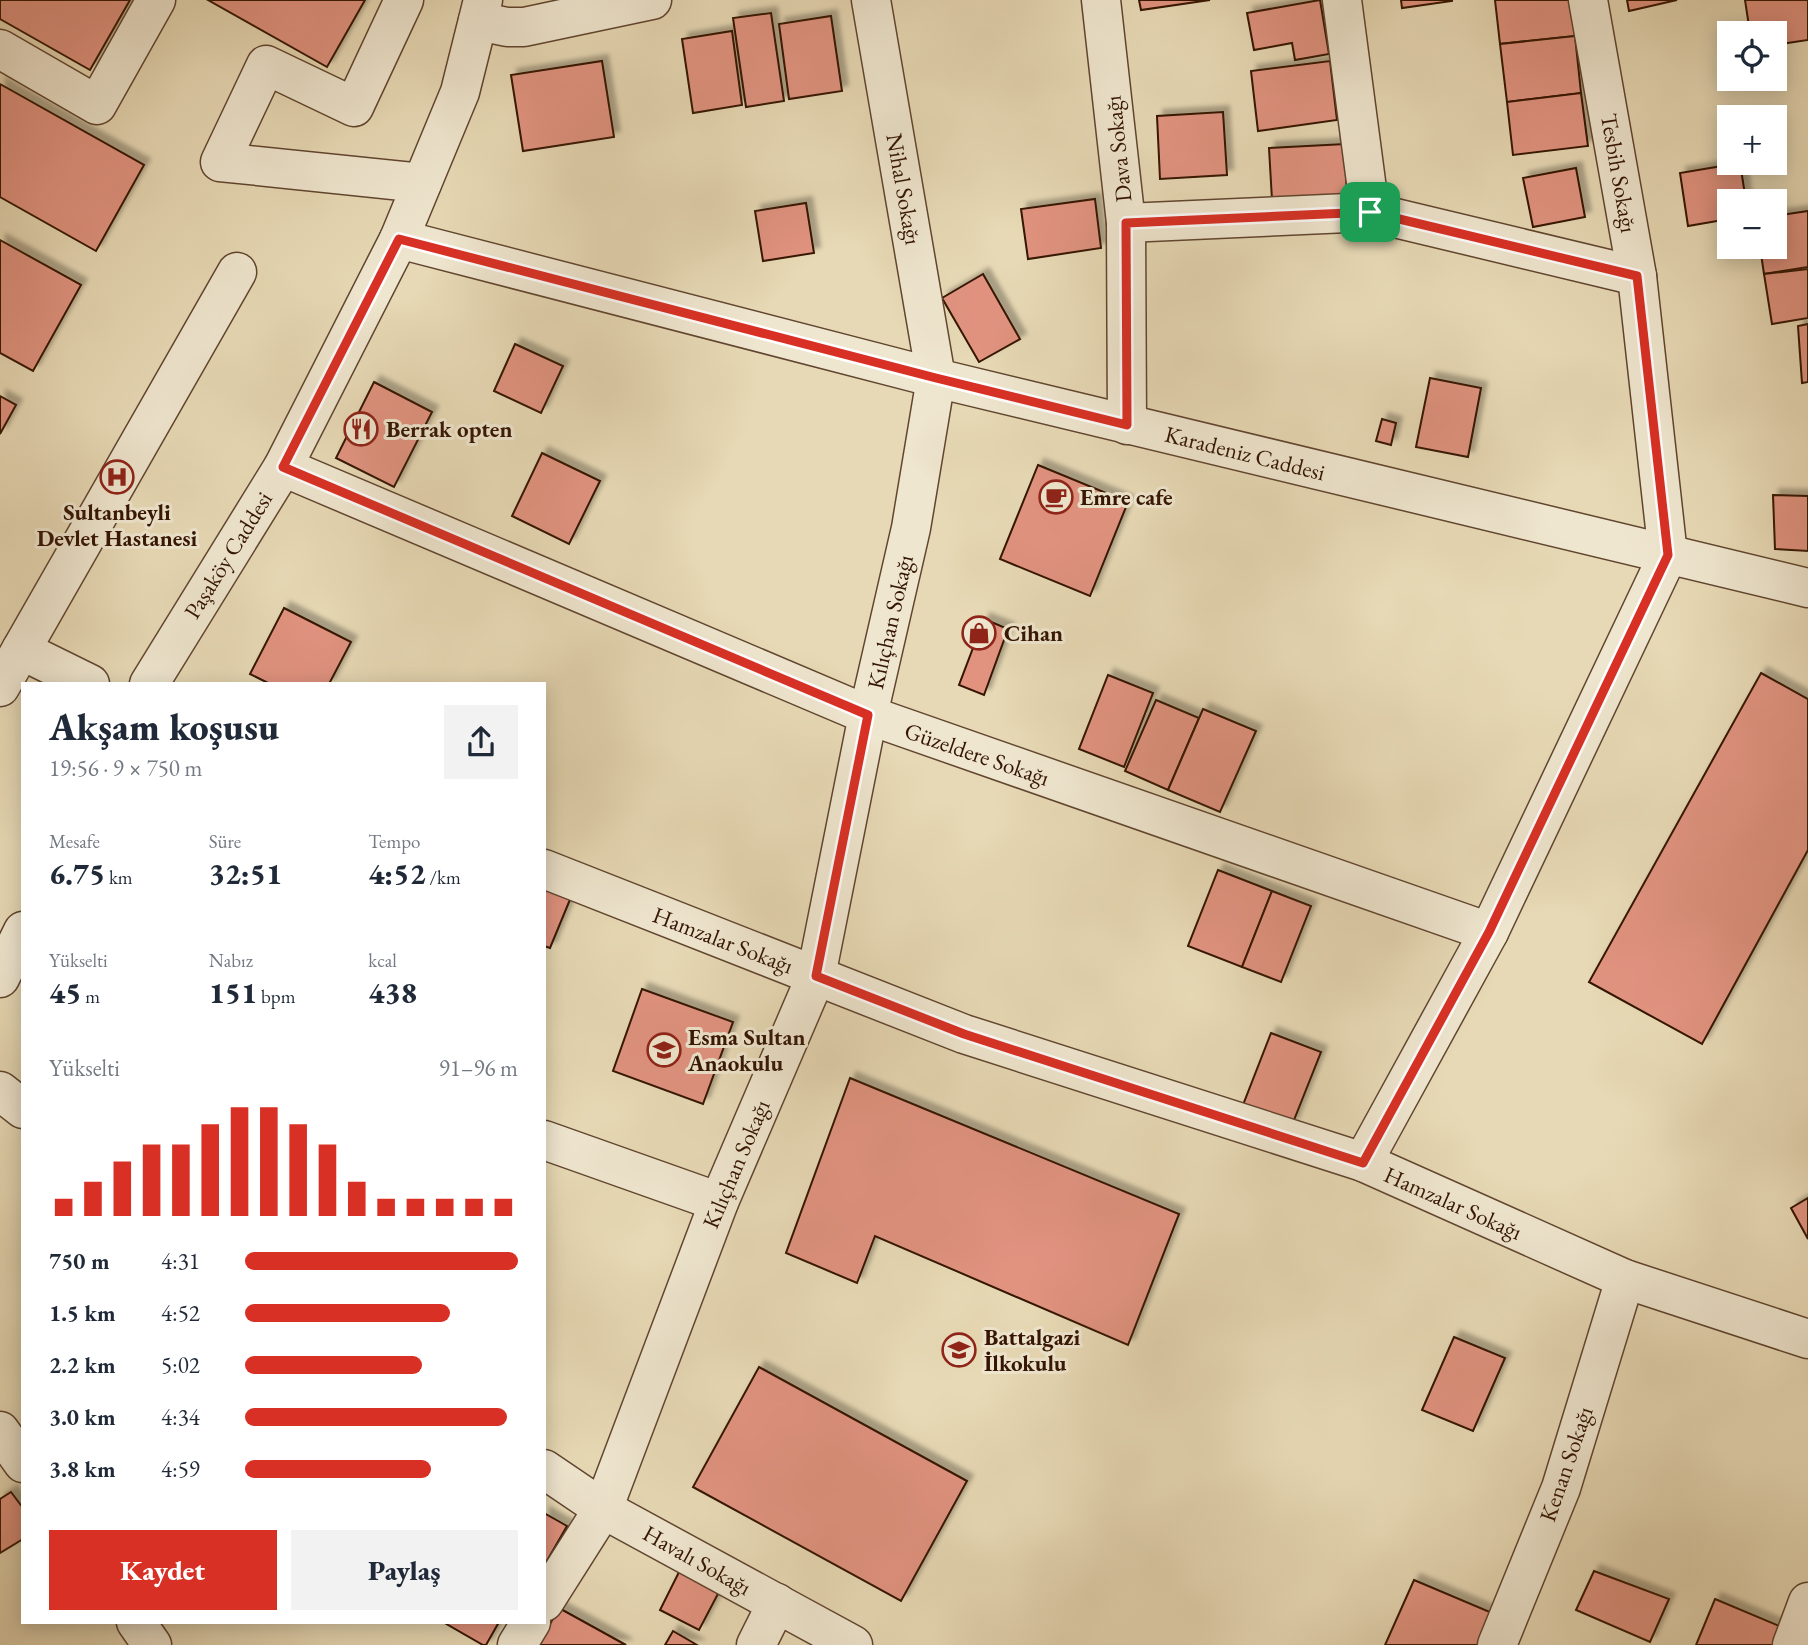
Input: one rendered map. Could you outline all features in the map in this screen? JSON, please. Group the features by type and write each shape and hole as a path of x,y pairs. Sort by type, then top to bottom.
{"street":[{"path":"0,49 97,105 156,0"},
{"path":"404,0 354,107 266,65 220,162 422,183"},
{"path":"480,10 507,27 524,27 652,0"},
{"name":"Nihal Sokağı","path":"872,0 936,378"},
{"name":"Dava Sokağı","path":"1101,0 1126,223 1127,425"},
{"path":"1342,0 1370,212"},
{"name":"Tesbih Sokağı","path":"1588,0 1637,276 1668,555"},
{"name":"Paşaköy Caddesi","path":"150,682 283,467 399,239 460,92 480,10"},
{"path":"1126,223 1370,212 1637,276"},
{"name":"Karadeniz Caddesi","path":"399,239 936,378 1808,588"},
{"path":"0,687 237,272"},
{"name":"Kılıçhan Sokağı","path":"546,1599 603,1508 719,1202 816,976 868,715 911,528 936,378"},
{"name":"Güzeldere Sokağı","path":"283,467 868,715 1489,932"},
{"path":"1363,1163 1489,932 1668,555"},
{"path":"21,650 86,682"},
{"name":"Hamzalar Sokağı","path":"546,870 964,1034 1363,1163 1625,1279 1808,1339"},
{"path":"0,1091 21,1107"},
{"path":"546,1141 719,1202"},
{"name":"Kenan Sokağı","path":"1497,1645 1560,1488 1625,1279"},
{"path":"0,1431 21,1460"},
{"name":"Havalı Sokağı","path":"546,1470 603,1508 853,1645"},
{"path":"1792,1645 1808,1602"},
{"path":"756,1645 777,1603"},
{"path":"136,1624 152,1645"},
{"path":"517,1645 530,1624"}],"building":[{"path":"0,0 130,0 90,70 0,19"},
{"path":"208,0 365,0 327,67"},
{"path":"1139,0 1210,0 1141,10"},
{"path":"1320,0 1329,54 1295,60 1292,43 1254,50 1247,13"},
{"path":"1401,0 1452,0 1452,1 1402,8"},
{"path":"1495,0 1571,0 1575,36 1500,44"},
{"path":"1627,0 1677,0 1629,11"},
{"path":"1745,0 1808,0 1808,40 1787,43 1787,21 1748,21"},
{"path":"771,13 784,101 746,107 733,18"},
{"path":"831,16 842,91 789,99 779,24"},
{"path":"732,31 742,105 693,113 682,39"},
{"path":"1575,36 1581,93 1507,102 1500,44"},
{"path":"602,61 614,137 523,151 511,75"},
{"path":"1330,61 1337,120 1258,131 1251,71"},
{"path":"0,84 144,165 96,251 0,197"},
{"path":"1581,93 1588,146 1513,155 1507,102"},
{"path":"1223,112 1227,175 1160,179 1157,116"},
{"path":"1345,144 1347,195 1272,200 1269,148"},
{"path":"1717,167 1717,175 1742,175 1744,189 1717,189 1717,221 1688,226 1680,173"},
{"path":"1576,168 1585,217 1533,227 1523,178"},
{"path":"1095,199 1101,248 1028,259 1021,209"},
{"path":"806,203 814,253 763,261 755,211"},
{"path":"1808,211 1808,267 1764,274 1762,259 1787,259 1787,214"},
{"path":"0,240 81,285 33,371 0,353"},
{"path":"1808,269 1808,318 1772,324 1764,274"},
{"path":"983,274 1020,339 979,362 942,298"},
{"path":"1808,324 1808,382 1802,383 1798,326"},
{"path":"515,344 563,366 541,413 494,391"},
{"path":"1430,378 1481,388 1468,457 1416,447"},
{"path":"374,382 432,412 394,487 336,458"},
{"path":"0,396 16,405 0,434"},
{"path":"1382,419 1396,423 1391,445 1376,441"},
{"path":"542,453 600,481 569,544 512,516"},
{"path":"1038,465 1128,502 1090,596 1000,559"},
{"path":"1773,495 1808,496 1808,551 1775,549"},
{"path":"284,608 351,642 330,682 266,682 250,674"},
{"path":"984,619 1008,629 984,695 959,685"},
{"path":"1761,673 1808,699 1808,850 1702,1044 1589,982"},
{"path":"1108,675 1153,693 1124,767 1079,749"},
{"path":"1156,700 1199,718 1168,790 1125,771"},
{"path":"1203,709 1256,731 1220,812 1168,790"},
{"path":"1218,870 1272,891 1242,967 1188,946"},
{"path":"546,874 576,885 550,948 546,947"},
{"path":"1272,891 1311,906 1281,982 1242,967"},
{"path":"642,989 733,1022 703,1104 613,1071"},
{"path":"1271,1033 1321,1052 1292,1125 1243,1105"},
{"path":"850,1078 1179,1214 1128,1345 875,1236 857,1283 786,1253"},
{"path":"1808,1198 1808,1239 1791,1208"},
{"path":"1454,1337 1505,1358 1473,1431 1422,1410"},
{"path":"759,1367 967,1481 901,1601 693,1487"},
{"path":"11,1492 21,1505 21,1540 0,1553 0,1499"},
{"path":"546,1514 567,1526 546,1563"},
{"path":"680,1570 720,1590 699,1630 660,1610"},
{"path":"1594,1571 1669,1599 1650,1642 1576,1610"},
{"path":"1414,1580 1504,1618 1492,1645 1385,1645"},
{"path":"1715,1599 1784,1628 1777,1645 1696,1645"},
{"path":"559,1608 626,1645 538,1645"},
{"path":"446,1624 498,1624 486,1645"},
{"path":"673,1631 697,1645 665,1645"}],"place":[{"name":"Berrak opten","path":"361,429"},
{"name":"Sultanbeyli Devlet Hastanesi","path":"117,477"},
{"name":"Emre cafe","path":"1056,497"},
{"name":"Cihan","path":"979,633"},
{"name":"Esma Sultan Anaokulu","path":"664,1050"},
{"name":"Battalgazi İlkokulu","path":"959,1350"}],"route":[{"path":"1370,212 1637,276 1668,555 1489,932 1363,1163 964,1034 816,976 868,715 283,467 399,239 1127,425 1126,223 1370,212"}]}
